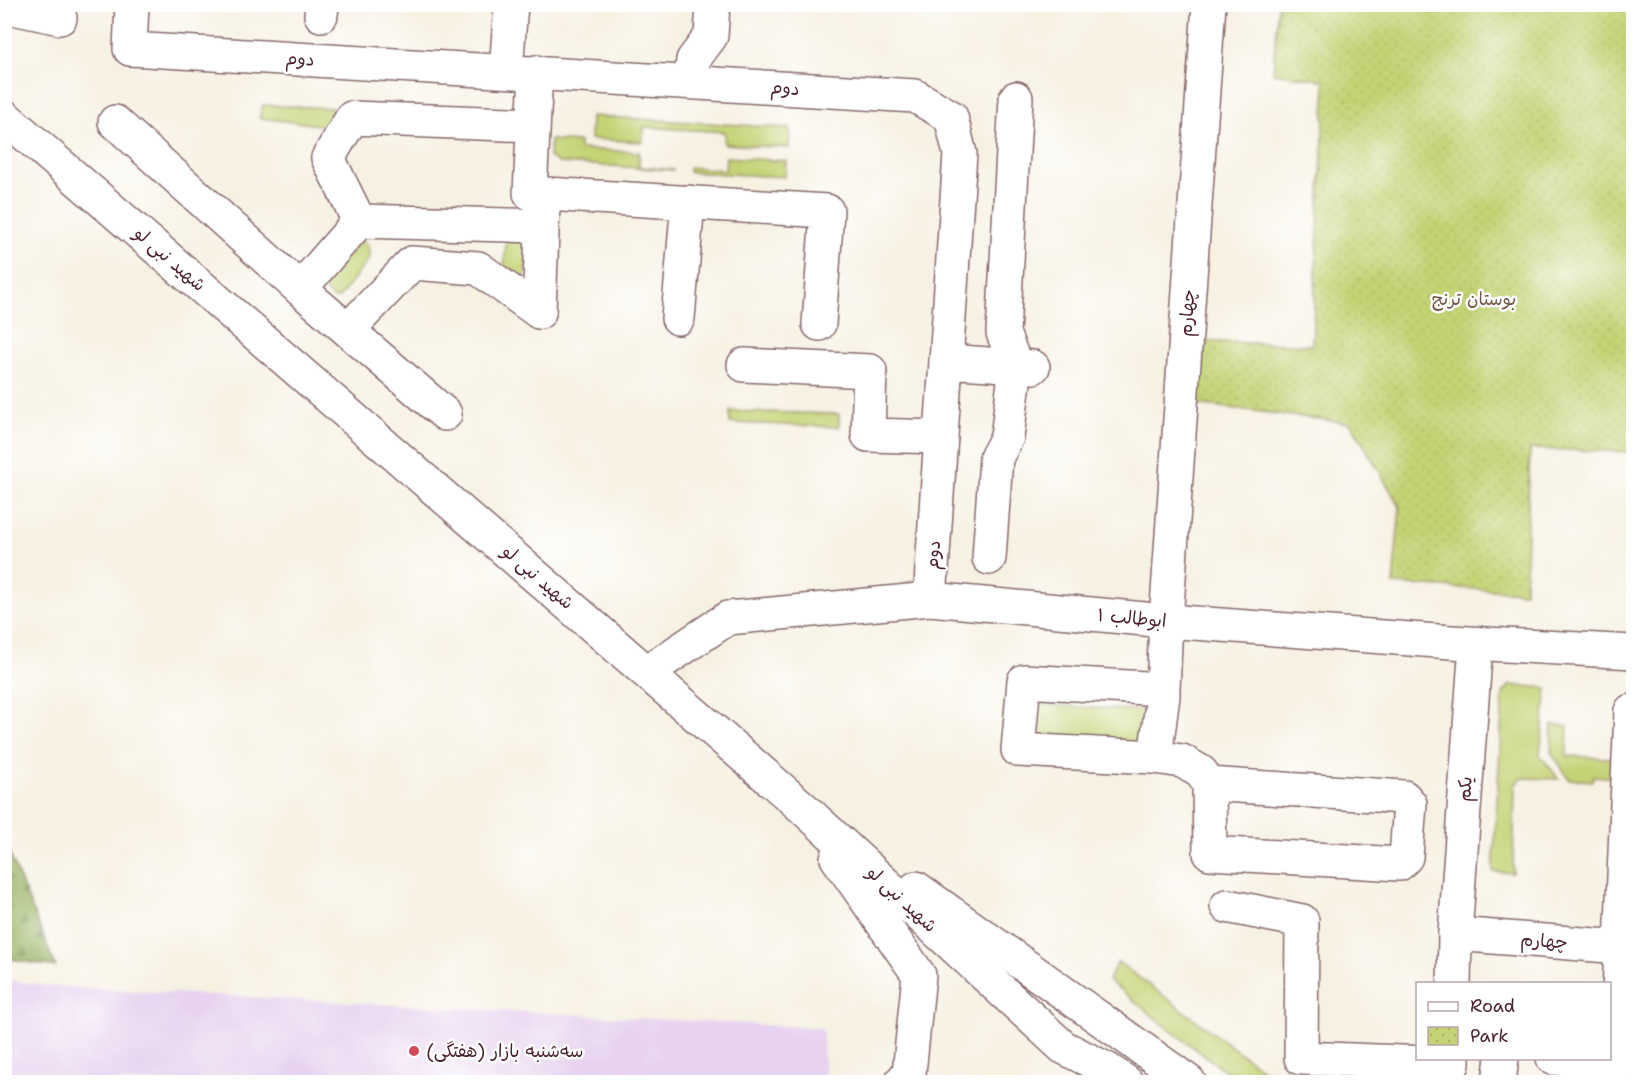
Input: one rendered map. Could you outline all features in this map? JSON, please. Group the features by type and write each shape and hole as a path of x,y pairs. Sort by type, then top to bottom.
{"street":[{"name":"دوم","path":"132,4 130,49 915,96 951,117 960,154 930,599"},
{"path":"511,4 521,72 534,125 530,193 827,211 819,324"},
{"path":"691,82 693,60 711,36 713,4"},
{"name":"چهارم","path":"1155,757 1163,689 1209,4"},
{"path":"4,6 60,18"},
{"path":"989,558 996,458 1007,437 1025,366 1003,333 1016,98"},
{"name":"شهید نبی لو","path":"4,116 802,807 1063,1047"},
{"path":"359,221 328,158 352,118 534,125"},
{"path":"115,122 300,289 445,414"},
{"path":"348,330 412,263 478,268 539,312 544,193"},
{"path":"678,318 688,202"},
{"path":"300,289 359,221"},
{"path":"359,221 542,226"},
{"path":"946,361 1025,366"},
{"path":"744,365 870,371 868,435 941,437"},
{"name":"ابوطالب ۱","path":"647,672 728,618 930,599 1166,621 1476,644 1634,652"},
{"name":"یکم","path":"1454,982 1455,934 1476,644"},
{"path":"1163,689 1024,681 1018,750 1155,757 1182,761 1201,772 1209,784 1210,853 1399,864 1406,857 1410,804 1404,796 1209,784"},
{"path":"1566,1060 1616,1064 1627,947 1631,711"},
{"path":"802,807 919,975 909,1073 901,1083"},
{"path":"802,807 1189,1083"},
{"path":"1227,906 1302,921 1301,1058 1453,1064 1453,1060"},
{"name":"چهارم","path":"1455,934 1627,947"},
{"path":"1063,1047 1085,1083"},
{"path":"1063,1047 1108,1070 1126,1083"},
{"path":"1499,1083 1502,1060"}],"shaded area":[{"name":"سه‌شنبه بازار (هفتگی)","path":"5,980 48,986 822,1028 825,1074 818,1082 5,1082"}],"green space":[{"name":"بوستان ترنج","path":"1278,5 1633,5 1633,452 1530,449 1525,592 1393,584 1400,507 1351,423 1197,404 1200,341 1312,345 1325,99 1324,80 1273,73"},
{"path":"263,105 333,108 328,126 259,118"},
{"path":"591,116 790,128 789,148 724,144 725,132 644,127 643,142 590,139"},
{"path":"550,140 579,142 579,149 639,152 639,167 674,170 559,163 549,157"},
{"path":"726,157 786,161 785,177 689,172 689,167 725,170"},
{"path":"360,240 367,244 369,259 339,298 333,299 322,288"},
{"path":"506,240 528,242 524,292 512,291 514,270 504,269"},
{"path":"730,411 839,414 839,427 730,423"},
{"path":"1510,685 1547,688 1540,755 1559,779 1521,778 1515,785 1513,873 1493,872 1503,693"},
{"path":"1027,704 1151,711 1143,734 1131,744 1023,736"},
{"path":"1552,725 1568,726 1567,756 1624,759 1621,778 1593,776 1592,781 1569,779 1551,752"},
{"path":"5,843 56,967 5,958"},
{"path":"1118,962 1266,1072 1331,1075 1331,1082 1248,1082 1223,1069 1108,980"}],"place":[{"name":"سه‌شنبه بازار (هفتگی)","path":"414,1051"}]}
